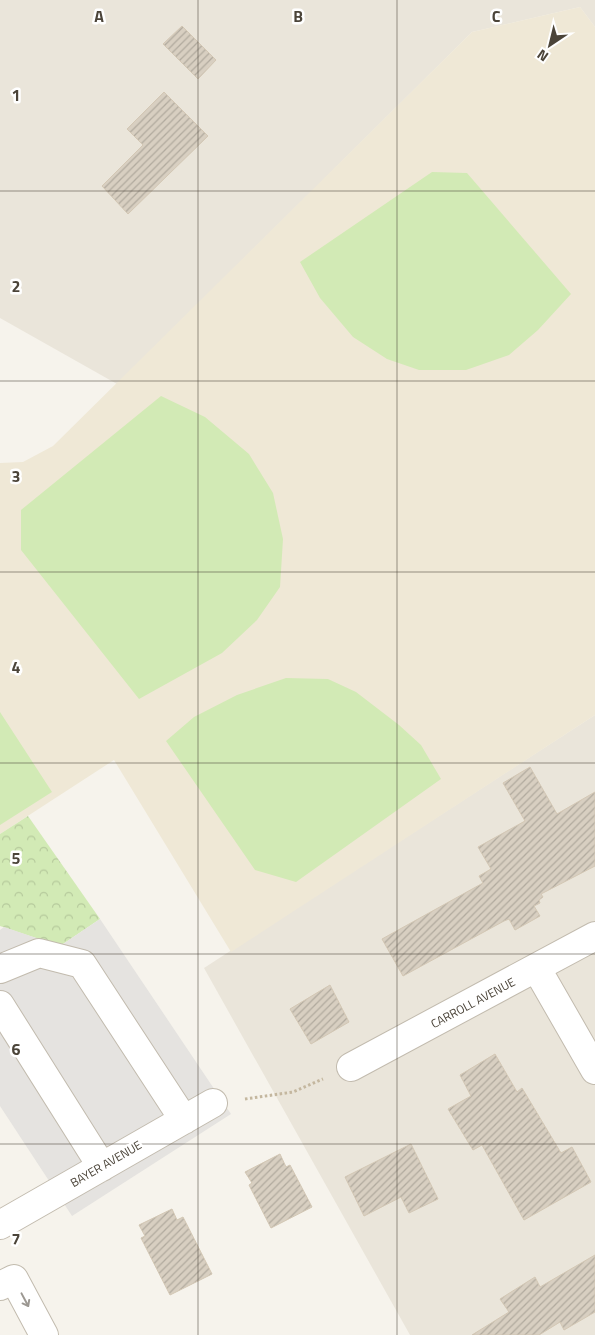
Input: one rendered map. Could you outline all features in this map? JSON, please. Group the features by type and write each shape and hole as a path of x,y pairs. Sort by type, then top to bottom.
{"street":[{"name":"CARROLL AVENUE","path":"351,1068 595,936"},
{"path":"0,969 39,953 82,964 184,1120"},
{"path":"537,969 595,1070"},
{"path":"0,1005 102,1167"},
{"name":"BAYER AVENUE","path":"0,1225 213,1103"},
{"path":"0,1286 14,1279 44,1335"}],"path":[{"path":"213,1103 293,1092 351,1068"}],"shaded area":[{"path":"0,0 595,0 595,27 580,7 472,32 117,384 0,318"},
{"path":"580,7 595,27 595,715 231,952 114,760 0,834 0,463 23,462 53,446 472,32"},
{"path":"595,715 595,1335 410,1335 204,968"},
{"path":"100,919 231,1114 72,1216 0,1106 0,930 4,927 60,946"}],"green space":[{"path":"432,172 467,173 571,294 538,330 509,355 466,370 419,370 387,359 353,337 320,298 300,262"},
{"path":"161,396 205,417 249,454 273,493 283,539 280,587 257,620 222,653 139,699 21,550 21,510"},
{"path":"286,678 328,679 356,692 399,725 421,745 441,779 296,882 255,870 166,741 194,717 237,695"},
{"path":"0,712 52,792 0,825"},
{"path":"28,816 100,919 60,946 0,926 0,834"}],"building":[{"path":"182,26 216,60 198,79 163,44"},
{"path":"164,92 208,136 128,214 102,186 143,145 127,129"},
{"path":"530,767 557,814 595,792 595,866 541,894 543,897 539,900 540,903 534,906 540,916 515,930 509,919 504,921 403,976 382,939 483,883 479,876 491,869 478,847 525,821 503,783"},
{"path":"330,985 349,1022 311,1044 290,1009"},
{"path":"495,1054 517,1092 522,1088 561,1153 572,1147 591,1182 524,1220 482,1145 473,1150 448,1109 471,1096 460,1075"},
{"path":"411,1144 438,1199 409,1213 401,1197 364,1216 345,1177"},
{"path":"280,1154 286,1167 290,1165 312,1207 271,1228 249,1185 252,1183 245,1172"},
{"path":"172,1209 177,1220 183,1217 212,1274 170,1295 141,1238 145,1236 139,1225"},
{"path":"595,1255 595,1312 564,1330 560,1322 539,1335 472,1335 509,1312 500,1299 535,1277 540,1287"}]}
